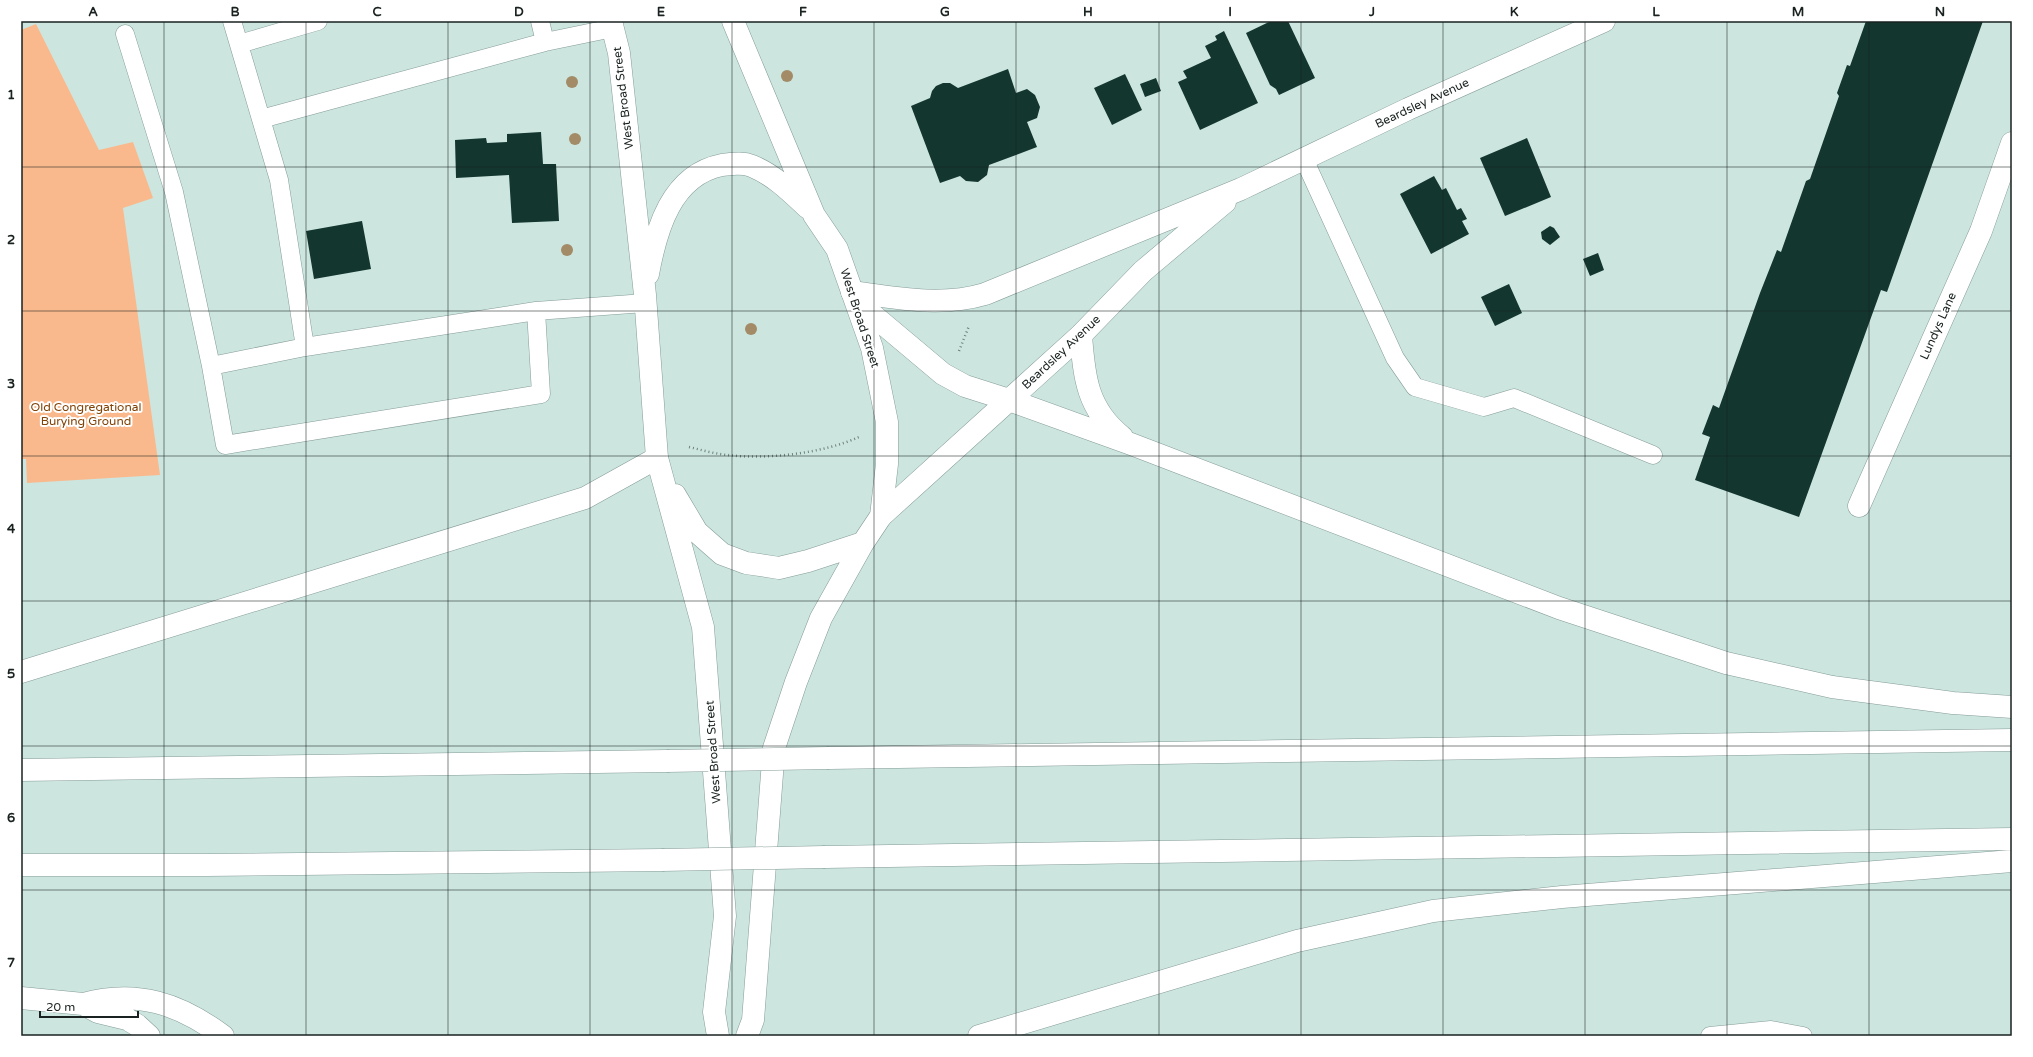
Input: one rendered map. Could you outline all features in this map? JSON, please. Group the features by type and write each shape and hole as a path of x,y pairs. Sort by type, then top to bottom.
{"main road":[{"name":"West Broad Street","path":"733,21 814,215 836,249 872,348 887,422 887,464 882,516 863,543 821,618 796,682 774,748 754,1020 747,1036"},
{"name":"Beardsley Avenue","path":"854,296 920,302 975,297 1241,189 1408,109 1604,21"},
{"name":"West Broad Street","path":"612,24 619,53 645,299 659,465 704,627 725,916 714,1012 718,1036"},
{"name":"Lundys Lane","path":"1859,506 1946,307 1982,231 2012,143"},
{"name":"West Broad Street","path":"645,299 652,254 662,217 671,200 682,188 706,171 735,163 752,166 783,184 814,215"},
{"name":"Beardsley Avenue","path":"882,516 1080,335 1143,271 1241,189"},
{"path":"854,296 943,374 965,386 1009,400 1131,444 1559,608 1726,663 1832,687 1953,703 2012,707"},
{"path":"1080,335 1084,368 1096,409 1103,420 1131,444"},
{"name":"West Broad Street","path":"659,465 697,532 722,554 740,561 779,568 808,561 863,543"},
{"path":"21,672 585,498 659,465"},
{"path":"21,770 2012,740"},
{"path":"21,865 206,865 662,860 2012,839"},
{"path":"979,1036 1297,941 1433,911 1562,896 2012,861"},
{"path":"21,998 83,1004 112,998 127,997 164,1003 185,1011 206,1023 223,1036"},
{"path":"83,1004 98,1012 127,1019 137,1024 149,1036"}],"lane":[{"path":"232,21 279,180 305,347"},
{"path":"239,44 318,21"},
{"path":"540,21 546,42"},
{"path":"262,119 612,24"},
{"path":"125,34 174,192 211,366 225,445 541,394 536,311"},
{"path":"1304,158 1395,358 1415,387 1484,407 1514,398 1653,455"},
{"path":"211,366 305,347 536,311 645,299"},
{"path":"1710,1036 1771,1030 1803,1036"}],"path":[{"path":"956,357 966,338 971,319"},
{"path":"689,447 728,456 768,456 832,447 863,435"}],"green space":[{"name":"Old Congregational Burying Ground","path":"36,24 99,150 133,142 153,198 123,208 160,475 27,483 26,459 21,459 21,30"}],"building":[{"path":"1271,21 1288,21 1315,78 1279,95 1276,89 1270,85 1246,33"},
{"path":"1866,21 1983,21 1887,292 1881,290 1799,517 1695,480 1710,437 1702,434 1713,405 1719,408 1777,250 1781,252 1806,181 1810,179 1839,96 1837,93 1847,65 1850,66"},
{"path":"1224,31 1258,103 1200,130 1178,82 1187,78 1183,71 1211,58 1205,46 1217,40 1215,36"},
{"path":"1008,69 1016,93 1027,89 1035,95 1040,107 1037,118 1027,122 1037,147 989,165 987,175 978,182 966,181 960,176 940,183 911,106 930,98 932,91 936,86 943,83 950,83 958,88"},
{"path":"1125,74 1142,110 1112,125 1094,88"},
{"path":"1156,78 1161,91 1145,97 1140,84"},
{"path":"541,132 543,164 556,164 559,221 512,223 509,175 456,178 455,140 486,138 487,143 507,142 507,134"},
{"path":"1527,138 1551,197 1505,216 1480,158"},
{"path":"1434,176 1442,190 1446,188 1457,210 1461,208 1467,219 1462,221 1469,234 1431,254 1400,194"},
{"path":"362,221 371,269 314,279 306,231"},
{"path":"1550,226 1554,228 1560,237 1550,245 1542,239 1541,232"},
{"path":"1598,253 1604,270 1590,276 1583,259"},
{"path":"1509,284 1522,313 1495,326 1481,297"}]}
